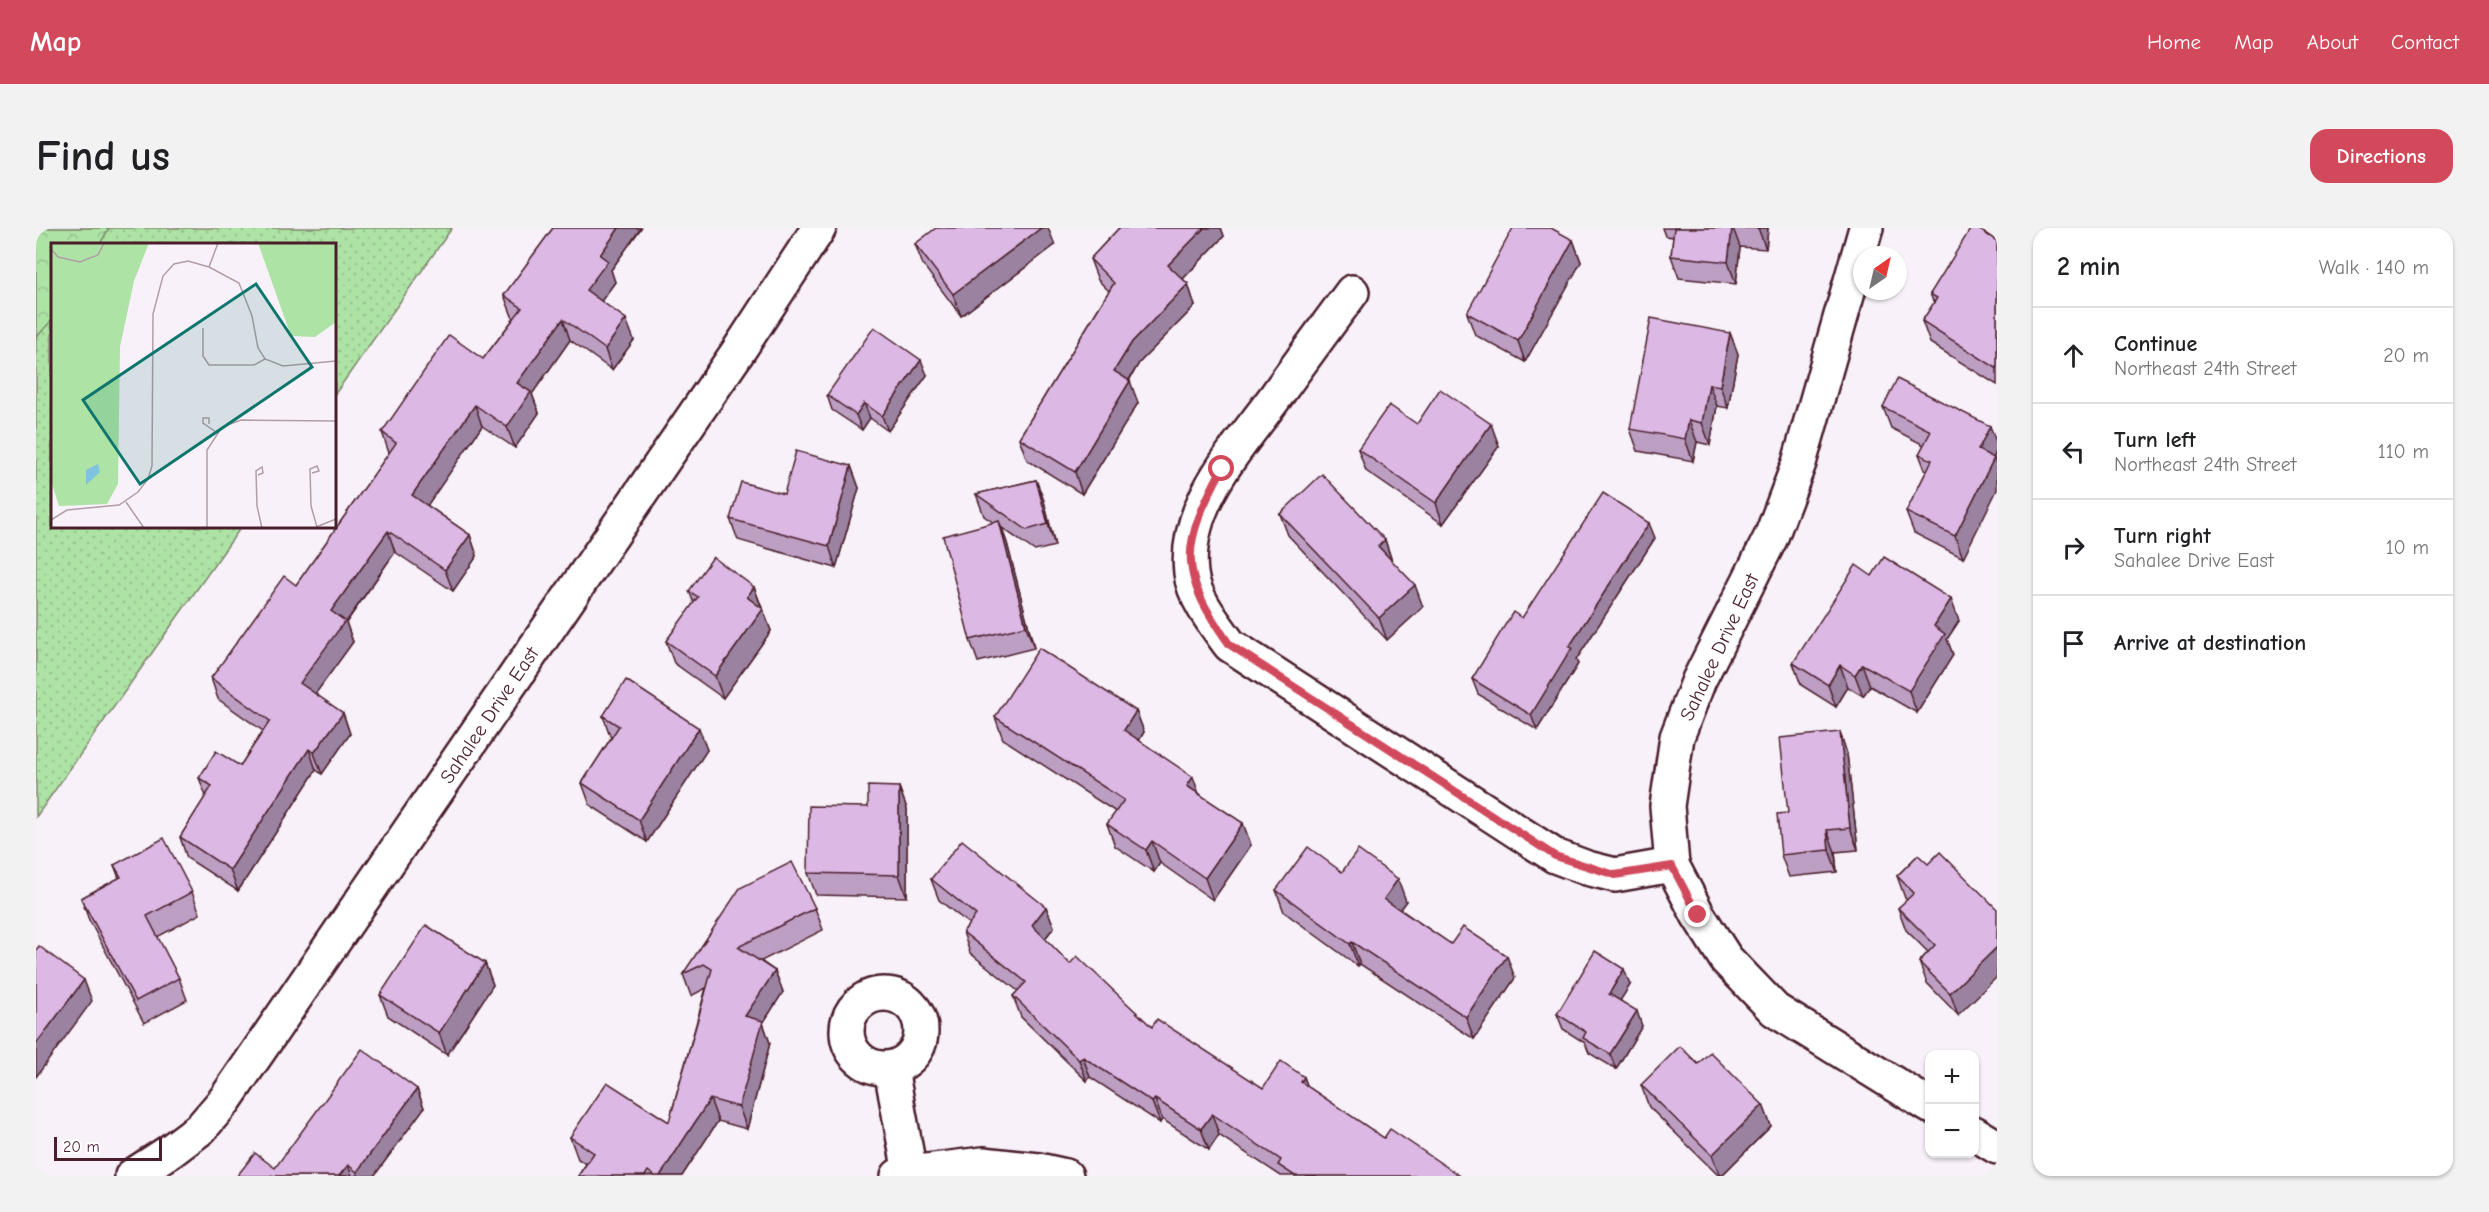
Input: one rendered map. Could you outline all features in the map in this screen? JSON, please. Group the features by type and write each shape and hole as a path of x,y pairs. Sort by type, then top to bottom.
{"street":[{"name":"Sahalee Drive East","path":"132,1176 201,1128 225,1100 737,353 819,228"},
{"name":"Sahalee Drive East","path":"1866,228 1799,463 1771,537 1699,680 1677,737 1667,806 1672,866 1698,915 1726,959 1775,1010 1926,1104"},
{"path":"1352,292 1222,469 1202,507 1192,535 1191,575 1207,614 1230,645 1555,856 1615,875 1672,866"},
{"path":"891,1069 904,1174 983,1164 1039,1170 1066,1176"},
{"path":"1979,1136 1997,1147"}],"green space":[{"path":"36,228 452,228 336,393 336,243 51,243 51,528 240,528 36,817"},
{"path":"36,228 109,228 101,243 51,243 51,321 36,338"}],"building":[{"path":"553,228 619,228 600,255 608,261 586,290 626,319 605,349 563,319 517,383 531,392 507,427 475,405 412,495 470,535 445,570 388,531 331,611 345,621 300,683 343,713 314,753 309,749 230,870 180,837 212,786 199,778 216,751 240,766 270,721 211,678 284,576 296,585 396,443 382,432 449,335 483,359 522,308 504,295"},
{"path":"936,228 1041,228 953,294 915,244"},
{"path":"1119,228 1204,228 1168,265 1188,284 1132,342 1114,371 1130,381 1075,472 1019,438 1114,283 1090,259"},
{"path":"1513,228 1551,228 1573,240 1518,341 1467,313"},
{"path":"1674,228 1732,228 1728,262 1671,256"},
{"path":"1971,228 1977,228 1997,241 1996,368 1922,321 1937,298 1930,294"},
{"path":"1651,318 1730,333 1720,386 1709,384 1702,423 1689,420 1685,439 1630,429"},
{"path":"874,327 921,360 882,416 864,403 856,415 827,395"},
{"path":"1897,379 1990,426 1978,450 1994,458 1955,536 1906,512 1932,460 1919,454 1931,431 1883,407"},
{"path":"1440,389 1491,424 1436,503 1358,449 1389,405 1417,424"},
{"path":"796,451 851,466 829,546 730,519 741,482 784,494"},
{"path":"1322,474 1385,540 1378,546 1415,585 1379,618 1280,514"},
{"path":"1036,480 1048,524 1027,530 976,494"},
{"path":"1603,493 1649,523 1569,647 1572,648 1531,715 1472,679 1513,612 1522,618"},
{"path":"999,521 1026,626 970,640 943,536"},
{"path":"713,557 754,587 747,597 763,609 715,676 666,641 698,597 689,591"},
{"path":"1884,557 1951,599 1934,626 1945,634 1909,691 1862,664 1855,675 1840,665 1828,685 1793,663 1856,565 1872,576"},
{"path":"1039,648 1136,711 1124,730 1193,777 1187,786 1243,823 1205,878 1152,841 1146,850 1107,824 1124,800 995,717"},
{"path":"626,680 699,728 639,820 582,783 619,726 603,716"},
{"path":"1840,732 1850,828 1827,830 1829,850 1781,855 1777,814 1788,813 1780,738"},
{"path":"868,786 899,787 899,875 808,873 809,806 868,807"},
{"path":"164,838 192,892 147,916 179,978 136,1001 81,898 121,877 114,865"},
{"path":"962,840 1046,907 1032,925 1070,964 1077,956 1152,1027 1157,1019 1263,1088 1281,1061 1304,1077 1301,1082 1384,1138 1390,1129 1460,1176 1295,1176 1278,1165 1281,1160 1212,1114 1201,1129 1155,1099 1152,1102 1083,1057 1079,1060 1013,996 1026,982 963,932 976,915 931,879"},
{"path":"1308,847 1342,872 1358,850 1398,879 1384,899 1451,944 1463,927 1507,956 1466,1017 1352,942 1350,944 1276,890"},
{"path":"1940,852 1997,909 1997,947 1950,993 1919,962 1935,945 1898,908 1914,893 1897,876 1918,855 1928,864"},
{"path":"792,862 815,908 738,947 775,971 745,1016 763,1021 739,1107 710,1099 660,1176 655,1176 648,1171 645,1176 578,1176 594,1153 570,1137 607,1082 669,1122 712,969 704,964 683,974 740,888"},
{"path":"426,925 485,963 439,1033 380,995"},
{"path":"39,946 84,980 36,1044 36,950"},
{"path":"1595,951 1624,969 1609,994 1637,1011 1610,1054 1583,1038 1586,1032 1557,1014"},
{"path":"1680,1046 1698,1064 1710,1052 1763,1105 1712,1155 1641,1085"},
{"path":"362,1049 417,1089 357,1172 348,1165 339,1176 237,1176 255,1153 275,1168"}],"route":[{"path":"1222,469 1202,507 1192,535 1191,575 1207,614 1230,645 1520,836 1555,856 1615,875 1672,866 1698,915"}]}
